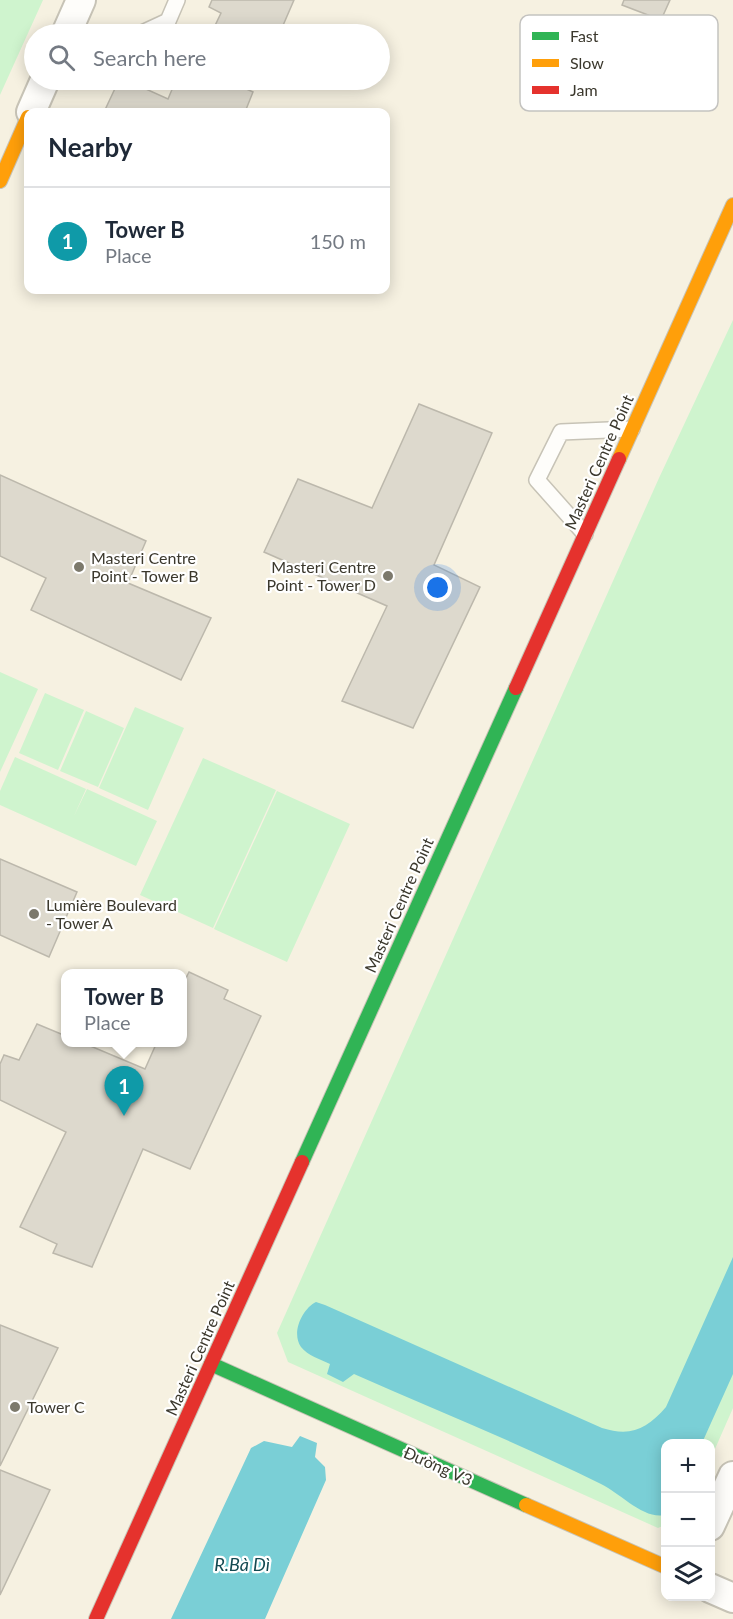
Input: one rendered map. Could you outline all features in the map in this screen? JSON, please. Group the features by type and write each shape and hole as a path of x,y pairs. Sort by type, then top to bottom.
{"street":[{"path":"70,24 81,0"},
{"path":"33,108 41,90"},
{"path":"0,181 24,126"},
{"name":"Masteri Centre Point","path":"96,1619 733,205"},
{"name":"Đường V3","path":"211,1364 661,1566"},
{"path":"715,1517 733,1476"},
{"path":"715,1590 733,1598"}],"lane":[{"path":"162,24 168,21 177,0"},
{"path":"585,534 537,480 561,432 632,429"}],"green space":[{"path":"0,0 43,0 32,24 24,24 24,42 0,95"},
{"path":"733,320 733,1408 715,1449 715,1439 661,1439 661,1527 658,1528 288,1362 277,1333 659,478"},
{"path":"0,672 38,689 0,772"},
{"path":"45,693 84,710 58,770 19,753"},
{"path":"135,707 184,728 148,810 99,788"},
{"path":"86,711 124,728 98,787 60,771"},
{"path":"15,757 86,789 74,816 87,789 157,821 136,866 0,805 0,791"},
{"path":"203,758 276,790 213,928 140,895"},
{"path":"277,791 350,824 287,962 214,929"}],"water":[{"path":"733,1257 733,1374 704,1439 661,1439 661,1515 649,1514 608,1488 570,1469 354,1374 343,1382 327,1374 330,1364 307,1353 301,1347 297,1335 298,1328 306,1310 316,1302 612,1431 630,1431 645,1426 666,1407"},
{"name":"R.Bà Dì","path":"300,1436 317,1443 315,1457 325,1467 326,1480 265,1619 171,1619 251,1448 264,1441 292,1447"}],"building":[{"path":"212,0 294,0 284,24 216,24 221,13 209,7"},
{"path":"624,0 670,0 663,15 648,15 622,5"},
{"path":"114,90 148,90 168,99 172,90 248,90 253,92 247,108 106,108"},
{"name":"Masteri Centre Point - Tower D","path":"419,404 492,433 434,565 480,587 413,728 342,701 387,606 264,552 298,479 372,508"},
{"name":"Masteri Centre Point - Tower B","path":"0,475 146,541 128,583 211,618 181,680 31,610 46,578 0,556"},
{"name":"Lumière Boulevard - Tower A","path":"0,859 77,892 49,957 0,935"},
{"path":"189,972 228,990 224,999 261,1016 190,1169 143,1149 92,1267 53,1253 57,1244 20,1227 66,1132 0,1100 0,1064 4,1055 19,1060 37,1024 61,1034 61,1047 93,1047 145,1069 155,1047 187,1047 187,976"},
{"name":"Tower C","path":"0,1325 58,1348 0,1466"},
{"path":"0,1470 50,1490 0,1595"}],"traffic: fast":[{"path":"302,1162 516,688"},
{"path":"211,1364 526,1505"}],"traffic: slow":[{"path":"0,181 24,126"},
{"path":"619,459 733,205"},
{"path":"526,1505 661,1565"}],"traffic: jam":[{"path":"516,688 619,459"},
{"path":"96,1619 302,1162"}],"place":[{"name":"Masteri Centre Point - Tower B","path":"79,567"},
{"name":"Masteri Centre Point - Tower D","path":"388,576"},
{"name":"Lumière Boulevard - Tower A","path":"34,914"},
{"name":"Tower B","path":"124,1116"},
{"name":"Tower C","path":"15,1407"}]}
